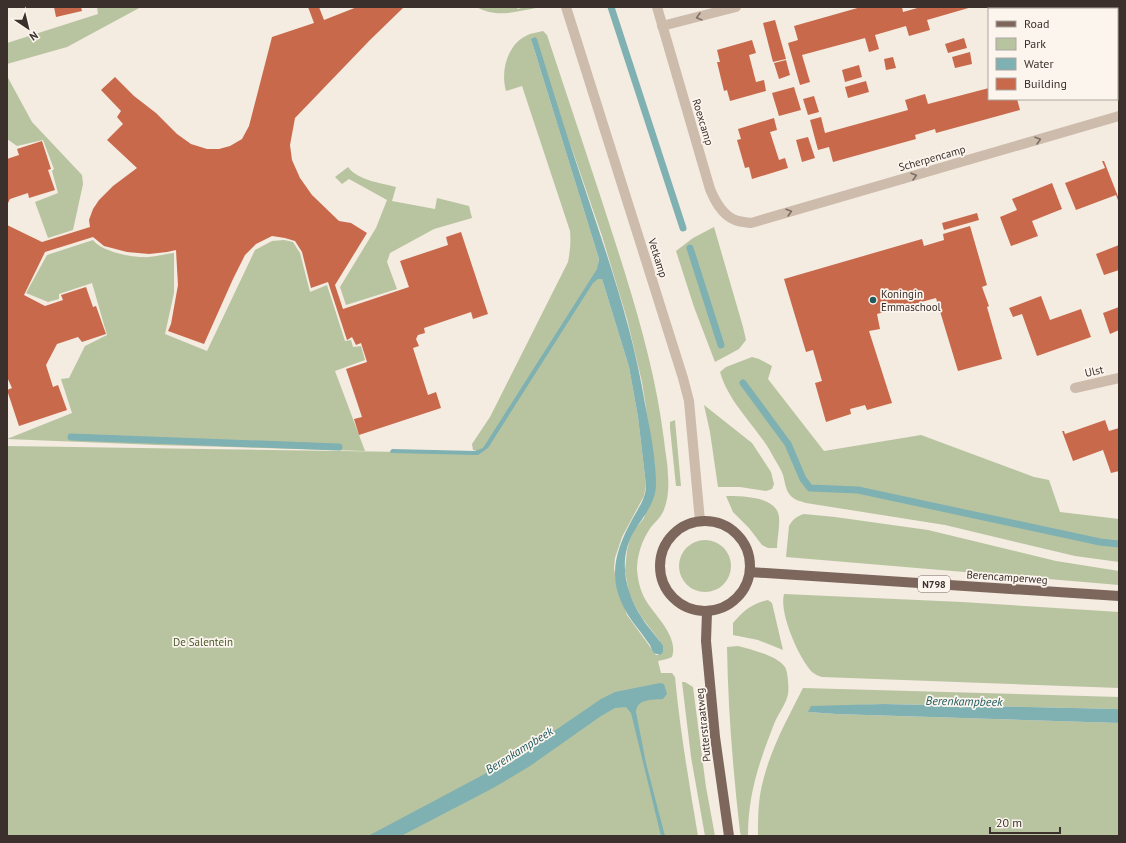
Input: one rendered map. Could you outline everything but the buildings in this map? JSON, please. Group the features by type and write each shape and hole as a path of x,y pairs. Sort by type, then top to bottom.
{"main road":[{"path":"700,521 718,522 732,529 742,540 749,556 750,572 744,589 734,602 720,609 707,612 690,609 679,604 669,595 661,579 659,565 666,541 675,531 688,524 700,521"},
{"name":"Berencamperweg","path":"750,572 1119,596"},
{"name":"Putterstraatweg","path":"707,612 706,641 715,737 729,836"}],"street":[{"name":"Vetkamp","path":"566,7 689,401 700,521"},
{"name":"Roexcamp","path":"657,7 710,189 726,214 735,220 751,223"},
{"path":"662,26 736,7"},
{"name":"Scherpencamp","path":"751,223 1119,116"},
{"name":"Ulst","path":"1074,388 1119,378"}],"green space":[{"path":"97,7 141,7 67,47 7,64 7,43 98,14"},
{"path":"476,7 516,7 518,9 524,7 536,8 499,13"},
{"name":"De Salentein","path":"543,31 547,35 616,243 643,335 653,377 668,467 668,494 663,512 651,527 643,542 639,553 637,570 643,596 664,626 672,641 672,657 658,661 661,673 672,673 675,677 682,737 698,836 7,836 7,446 475,453 477,451 473,450 472,444 490,417 568,262 570,231 522,86 506,91 504,83 505,66 511,50 516,43 530,34","holes":["531,39 602,236 627,319 642,382 655,466 644,518 635,529 630,539 627,550 625,571 629,593 634,604 642,618 660,641 660,655 656,655 627,615 616,581 614,568 615,558 622,537 644,496 646,485 638,417 629,367 602,279 598,263 599,259"]},
{"path":"7,76 32,122 82,175 83,184 73,230 48,238 35,202 58,193 52,171 54,169 43,140 17,146 7,139"},
{"path":"348,167 363,178 396,187 392,201 435,209 437,198 469,206 472,218 434,229 390,253 387,262 397,289 346,305 340,287 376,228 387,200 349,179 342,184 335,177"},
{"path":"714,227 746,340 739,349 715,362 694,307 676,251 693,238"},
{"path":"93,240 102,247 116,253 136,257 150,257 174,253 174,293 165,334 207,351 255,250 272,241 284,240 293,242 300,253 310,292 327,285 345,341 351,340 353,347 361,346 365,360 335,371 365,451 7,439 72,413 61,379 69,378 85,346 107,335 92,283 59,294 59,299 48,302 26,293 47,255"},
{"path":"752,357 772,366 768,379 824,451 921,435 1034,477 1049,480 1060,512 1119,519 1119,562 1075,556 945,525 806,503 795,499 788,493 783,475 768,447 731,396 720,372 726,367"},
{"path":"704,405 752,443 771,472 774,484 772,489 766,491 740,487 718,487 710,432"},
{"path":"675,420 681,486 676,486 670,428 670,422"},
{"path":"726,496 749,497 765,501 777,510 779,525 777,548 768,548 762,545 749,528 733,512"},
{"path":"804,514 928,530 1056,561 1119,571 1119,585 786,557 789,526 795,518"},
{"path":"705,540 719,544 727,552 731,566 727,580 719,588 705,592 691,588 683,580 679,566 683,552 691,544"},
{"path":"784,594 962,602 1119,612 1119,688 822,677 811,671 795,645 784,612"},
{"path":"768,600 772,603 783,650 758,640 733,635 733,623 740,615 753,605"},
{"path":"738,646 776,659 785,667 788,676 787,697 774,724 755,779 750,806 748,836 741,836 740,832 728,693 727,647"},
{"path":"682,682 685,682 693,687 706,787 715,836 705,836 691,757"},
{"path":"803,688 1119,697 1119,709 883,704 859,705 808,712 1119,723 1119,836 758,836 759,802 766,769 780,733"}],"water":[{"path":"535,37 537,39 614,277 632,340 639,372 652,444 656,484 652,503 629,541 626,552 625,575 631,597 636,608 644,622 663,646 663,652 660,655 653,652 650,645 629,616 621,602 617,589 615,576 619,548 640,506 646,490 646,485 638,417 629,367 602,279 598,279 593,283 488,448 478,455 391,453 390,451 392,449 475,451 483,448 597,269 599,259 531,39"},
{"path":"660,683 664,684 667,694 663,699 642,702 637,707 636,712 646,763 665,836 661,836 631,713 626,707 615,708 601,716 530,766 495,787 401,836 368,836 496,768 528,749 601,699 615,692"},
{"path":"883,704 1119,709 1119,723 808,712 811,706"}],"waterway":[{"path":"611,7 683,228"},
{"path":"690,248 721,345"},
{"path":"743,383 788,444 803,479 810,488 858,490 1100,542 1119,544"},
{"path":"71,437 339,447"}],"place":[{"name":"Koningin Emmaschool","path":"873,300"}],"water label":[{"name":"Berenkampbeek","path":"964,701"},
{"name":"Berenkampbeek","path":"519,750"}]}
